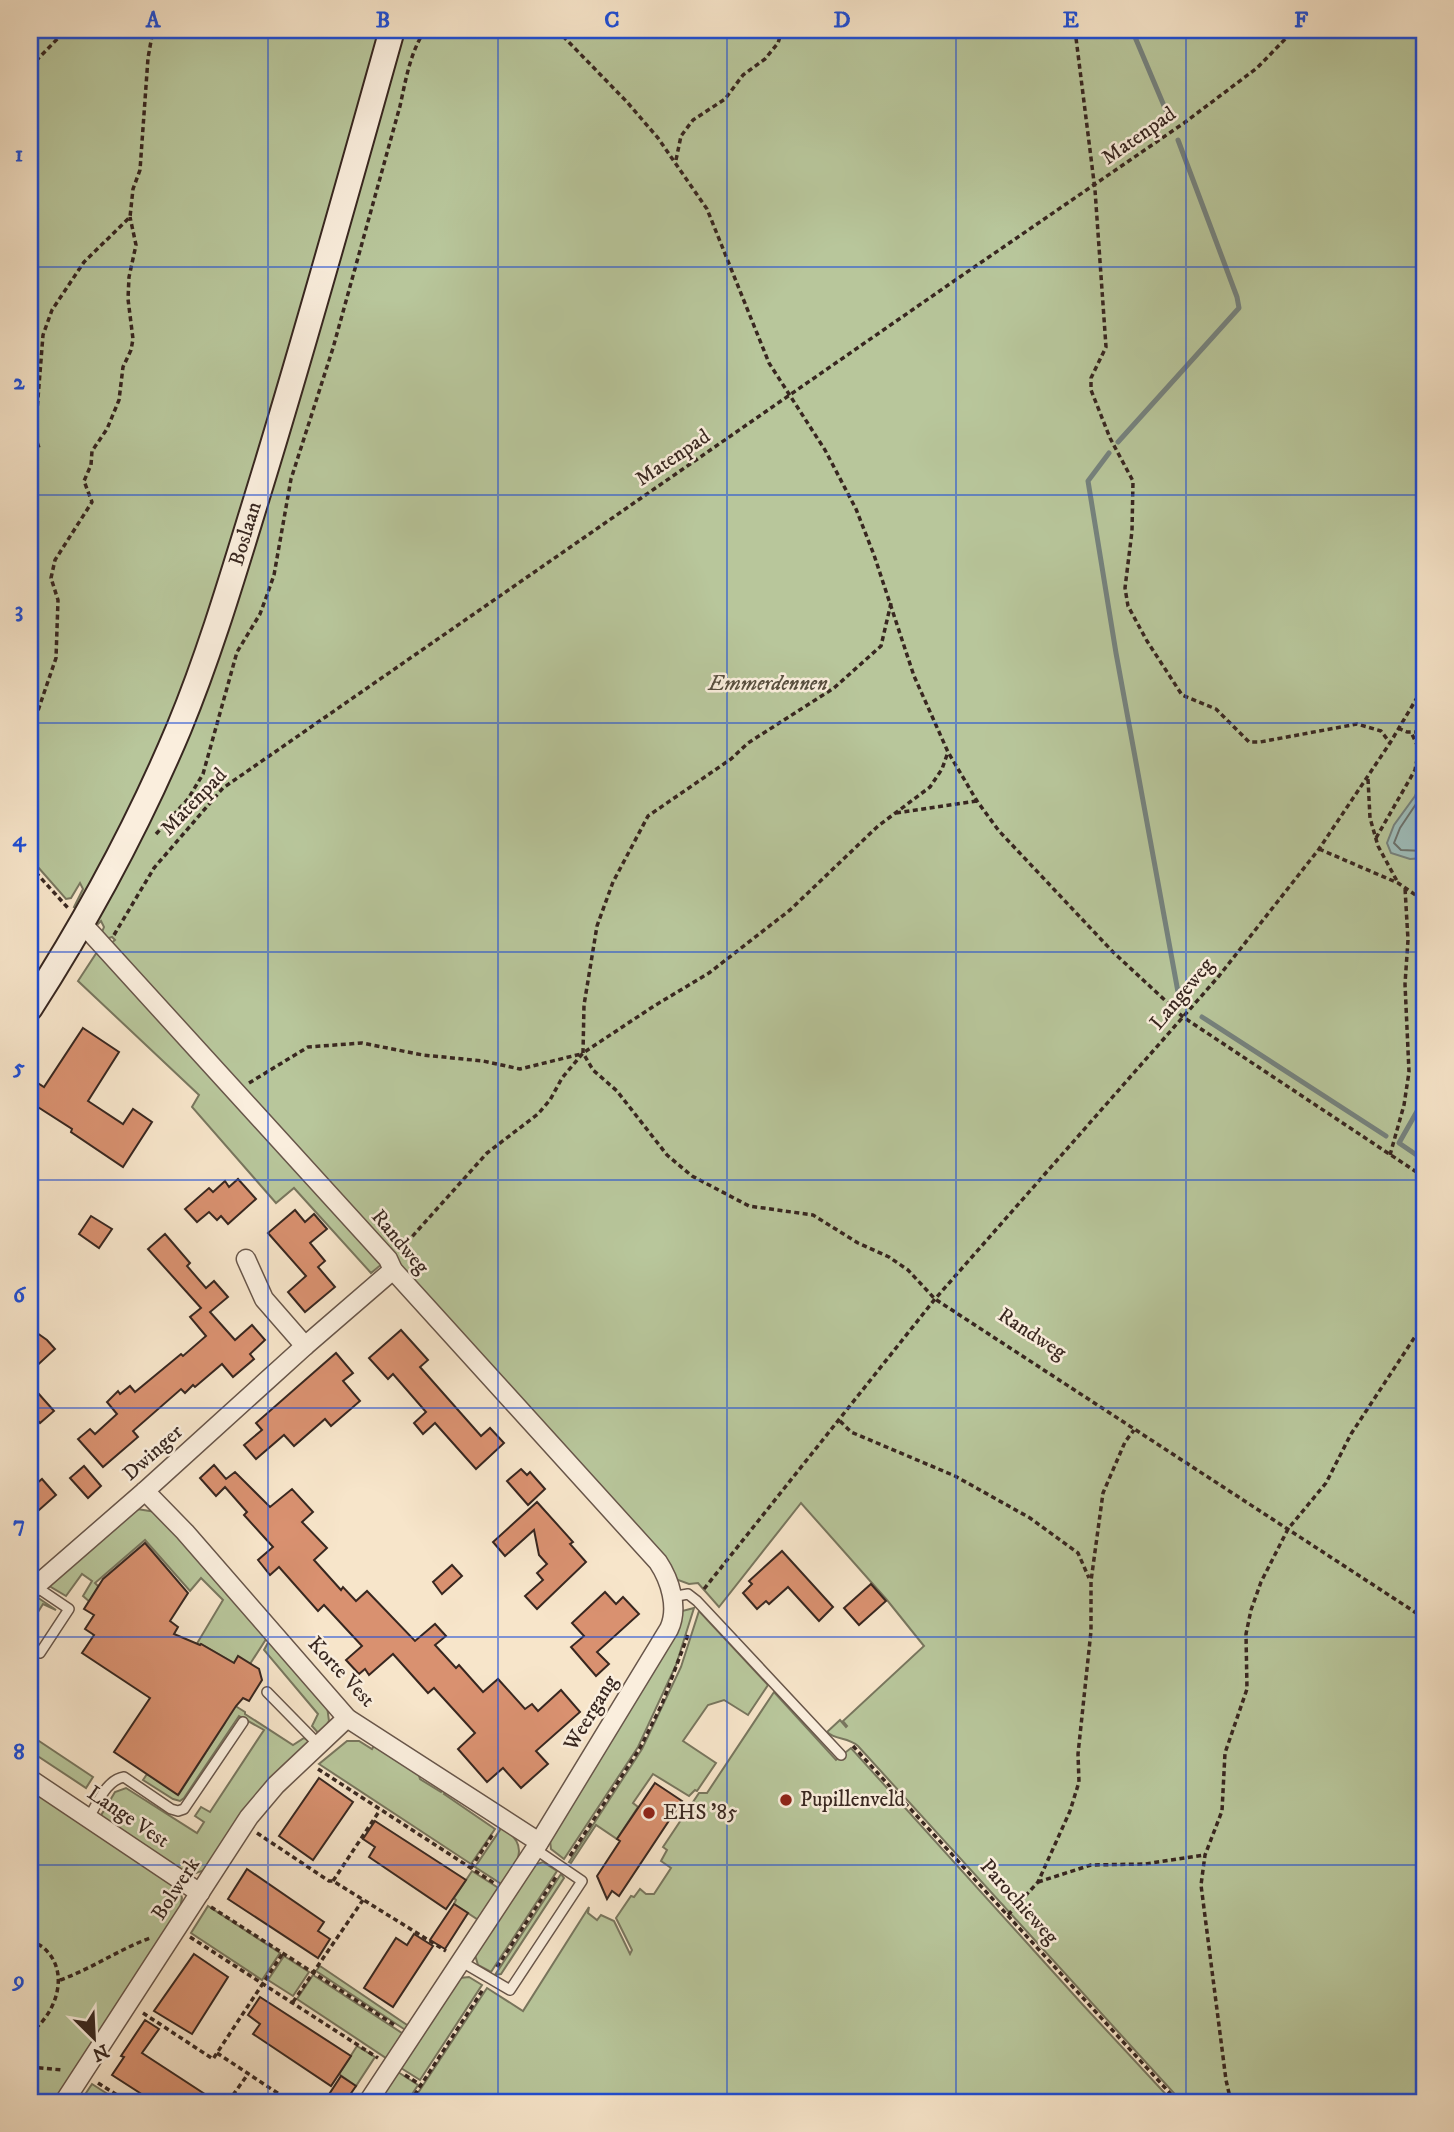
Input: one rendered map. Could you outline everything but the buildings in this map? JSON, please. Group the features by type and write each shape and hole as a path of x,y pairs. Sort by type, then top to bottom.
{"main road":[{"name":"Boslaan","path":"30,1008 74,911 123,846 179,728 223,607 273,447 392,30"}],"street":[{"name":"Randweg","path":"74,911 658,1562 669,1583 671,1597"},
{"path":"246,1259 264,1299 305,1346"},
{"name":"Dwinger","path":"32,1589 145,1491 390,1265"},
{"name":"Korte Vest","path":"145,1491 185,1532 347,1718 503,1819 537,1846"},
{"name":"Weergang","path":"368,2102 508,1892 669,1629 673,1620 671,1597"},
{"name":"Bolwerk","path":"64,2102 244,1825 276,1785 347,1718"},
{"name":"Lange Vest","path":"30,1779 89,1817 199,1896"}],"lane":[{"path":"32,1589 69,1609 40,1653"},
{"path":"671,1597 688,1594 698,1601 841,1755"},
{"path":"267,1692 319,1745"},
{"path":"89,1817 110,1783 124,1777 171,1809 184,1809 243,1722"},
{"path":"462,1962 510,1990 582,1881 537,1846"}],"path":[{"path":"30,67 66,30"},
{"path":"30,760 32,728 56,657 58,600 51,578 55,561 92,502 84,481 91,465 92,451 107,429 119,400 123,367 134,339 128,299 129,277 136,245 130,217 133,190 140,170 147,71 153,30"},
{"path":"557,30 628,102 676,162 707,209 749,319 769,363 825,450 856,509 891,603 914,676 948,752 977,801 999,831 1113,952 1183,1017 1424,1177"},
{"path":"676,162 681,136 693,120 725,99 743,75 765,59 778,43 782,30"},
{"path":"1075,30 1094,186 1106,347 1091,378 1091,390 1110,438 1133,481 1132,531 1125,589 1128,606 1182,695 1216,709 1249,742 1357,724 1381,730 1390,743"},
{"name":"Matenpad","path":"103,944 120,929 154,868 223,788 326,714 1184,124 1247,76 1294,30"},
{"path":"30,462 39,449 35,436 43,335 52,310 84,262 130,217"},
{"path":"583,1053 584,1005 597,926 612,882 648,816 731,759 748,743 834,688 881,646 891,603"},
{"name":"Langeweg","path":"935,1299 1219,976 1319,849 1390,743 1424,686"},
{"path":"1398,728 1424,732"},
{"path":"1376,838 1415,770 1419,749 1411,732"},
{"path":"390,1265 492,1147 538,1114 583,1053 653,1006 709,973 803,900 866,837 938,778 948,752"},
{"path":"1368,776 1370,818 1376,838 1398,883"},
{"path":"894,814 977,801"},
{"path":"1319,849 1424,897"},
{"path":"30,866 74,911"},
{"path":"1390,1155 1404,1105 1409,1072 1405,888"},
{"path":"236,1092 308,1047 362,1043 520,1069 583,1053"},
{"name":"Randweg","path":"583,1053 593,1070 617,1091 667,1155 692,1176 749,1206 813,1215 858,1243 889,1256 908,1270 935,1299 1424,1618"},
{"path":"562,1867 640,1748 681,1657 698,1601 706,1586 935,1299"},
{"path":"1231,2102 1201,1885 1205,1855 1222,1811 1224,1753 1247,1689 1246,1634 1251,1610 1261,1582 1288,1529 1326,1483 1351,1434 1424,1324"},
{"path":"840,1420 851,1432 955,1476 1030,1518 1077,1553 1091,1581"},
{"path":"1008,1915 1038,1882 1070,1811 1079,1782 1079,1741 1091,1631 1091,1581 1103,1493 1125,1442 1134,1430"},
{"name":"Parochieweg","path":"827,1739 840,1740 857,1749 1178,2102"},
{"path":"304,1760 508,1892"},
{"path":"333,1881 380,1809"},
{"path":"471,1868 503,1819"},
{"path":"244,1825 462,1962"},
{"path":"1038,1882 1091,1866 1145,1864 1205,1855"},
{"path":"199,1896 412,2036"},
{"path":"292,2003 363,1900"},
{"path":"177,1928 421,2085"},
{"path":"60,1980 84,1971 150,1937 167,1944"},
{"path":"30,1940 45,1949 56,1966 60,1980 52,2007 40,2025 30,2033"},
{"path":"128,2003 213,2059 283,1953"},
{"path":"217,2053 291,2102"},
{"path":"30,2067 84,2073 128,2102"},
{"path":"228,2102 248,2074"}],"green space":[{"name":"Emmerdennen","path":"30,30 1424,30 1424,2102 1182,2102 858,1746 827,1732 840,1720 846,1727 843,1721 924,1646 801,1503 719,1607 698,1583 689,1584 678,1580 110,944 115,940 112,937 106,939 101,921 98,924 95,919 74,907 83,889 80,883 71,898 66,899 30,858"},
{"path":"99,949 382,1264 371,1273 294,1188 276,1203 192,1107 199,1095 78,981"},
{"path":"137,1509 156,1512 268,1636 250,1664 238,1657 234,1663 201,1644 183,1674 293,1745 304,1738 310,1742 205,1870 193,1874 181,1871 100,1817 115,1792 126,1788 197,1833 204,1822 195,1816 201,1807 210,1812 264,1730 239,1716 180,1801 143,1780 147,1774 179,1794 225,1723 174,1682 223,1600 201,1578 190,1591 145,1540 95,1583 100,1588 91,1603 83,1596 92,1581 82,1574 66,1596 46,1584"},
{"path":"34,1595 56,1610 43,1604 30,1625 30,1599"},
{"path":"694,1608 676,1665 638,1747 564,1859 551,1849 550,1840 682,1611"},
{"path":"699,1611 768,1685 748,1715 724,1700 708,1705 683,1741 716,1763 697,1791 689,1796 653,1774 633,1803 638,1807 617,1839 596,1825 571,1863 569,1862 642,1749 681,1667"},
{"path":"270,1639 327,1706 329,1721 320,1735 312,1726 318,1714 264,1650"},
{"path":"774,1692 836,1760 851,1748 1173,2102 412,2102 487,1988 523,2011 589,1907 588,1913 597,1920 601,1915 614,1921 630,1954 632,1950 616,1918 631,1896 634,1897 640,1889 646,1894 654,1894 671,1868 661,1861 667,1850 663,1847 699,1793 707,1793"},
{"path":"30,1735 93,1777 86,1788 30,1751"},
{"path":"347,1741 359,1741 372,1749 375,1744 418,1772 420,1779 441,1792 444,1789 444,1794 495,1829 471,1864 319,1764"},
{"path":"30,1788 179,1888 182,1898 179,1913 55,2102 30,2102"},
{"path":"502,1827 511,1834 519,1848 516,1862 503,1885 475,1867"},
{"path":"543,1862 557,1871 491,1972 478,1965 475,1955 534,1865"},
{"path":"472,1871 500,1889 480,1921 454,1904 454,1898"},
{"path":"561,1874 564,1878 501,1974 495,1975"},
{"path":"208,1906 280,1953 262,1980 191,1933"},
{"path":"284,1956 309,1972 293,1996 268,1980"},
{"path":"320,1966 410,2027 407,2031 316,1971"},
{"path":"313,1975 405,2035 389,2060 297,1999"},
{"path":"469,1977 482,1985 420,2080 401,2068 460,1978"},
{"path":"357,2046 375,2057 356,2086 339,2074"},
{"path":"398,2072 418,2085 407,2102 378,2102"},
{"path":"92,2084 120,2102 80,2102"}],"water":[{"path":"1424,771 1424,858 1410,859 1391,853 1387,843 1394,825 1415,796"}],"waterway":[{"path":"1132,30 1170,120"},
{"path":"1118,442 1239,308 1178,140"},
{"path":"1109,453 1088,481 1116,653 1178,992"},
{"path":"1424,895 1418,930 1424,959"},
{"path":"1202,1017 1386,1136"},
{"path":"1424,1099 1399,1143 1424,1160"}],"place":[{"name":"Pupillenveld","path":"786,1800"},
{"name":"EHS '85","path":"649,1813"}]}
